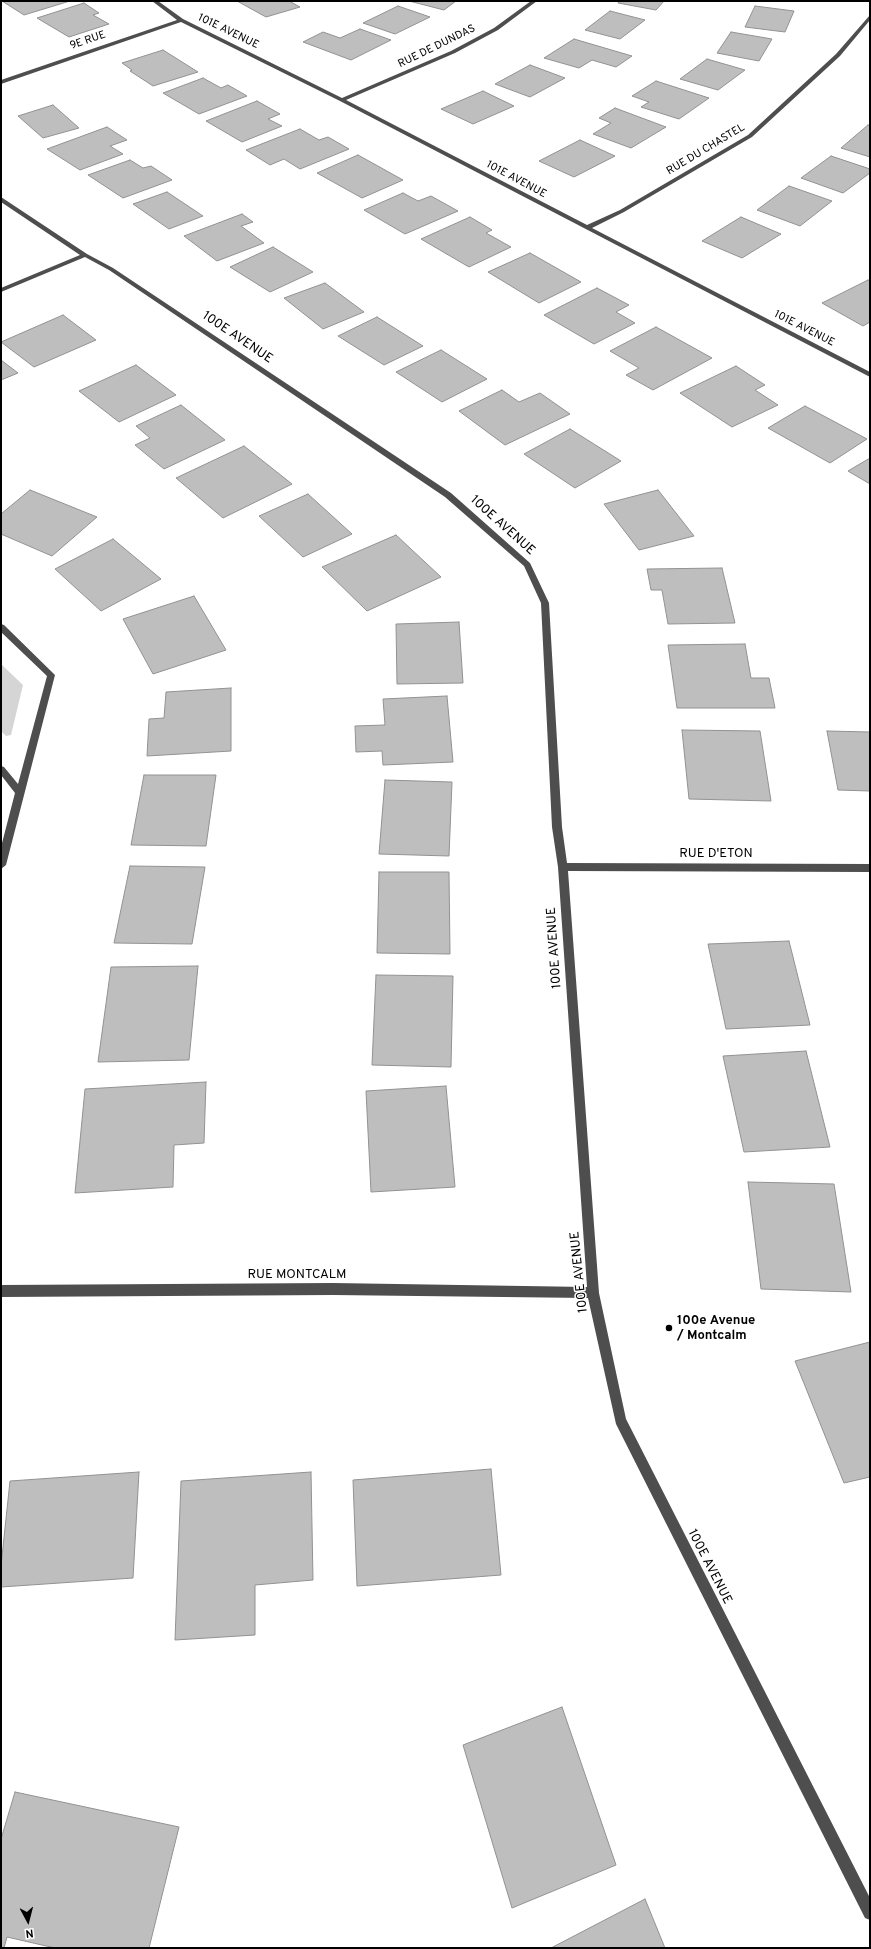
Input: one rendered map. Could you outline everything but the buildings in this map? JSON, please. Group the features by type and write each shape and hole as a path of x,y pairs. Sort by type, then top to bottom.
{"street":[{"name":"101E AVENUE","path":"155,1 181,20 342,100 870,375"},
{"name":"RUE DE DUNDAS","path":"342,100 453,52 496,29 534,1"},
{"name":"RUE DU CHASTEL","path":"587,228 622,211 750,136 838,55 870,17"},
{"name":"9E RUE","path":"1,82 181,20"},
{"name":"100E AVENUE","path":"1,199 85,254 111,269 448,495 527,565 545,603 557,827 563,867 593,1293 620,1420 870,1913"},
{"path":"1,290 85,254"},
{"path":"1,627 51,675 1,865"},
{"path":"1,769 20,793"},
{"name":"RUE D'ETON","path":"563,867 870,868"},
{"name":"RUE MONTCALM","path":"1,1291 341,1289 593,1293"}],"shaded area":[{"path":"1,664 23,685 11,735 6,736 1,731"}],"place":[{"name":"100e Avenue / Montcalm","path":"669,1328"}]}
